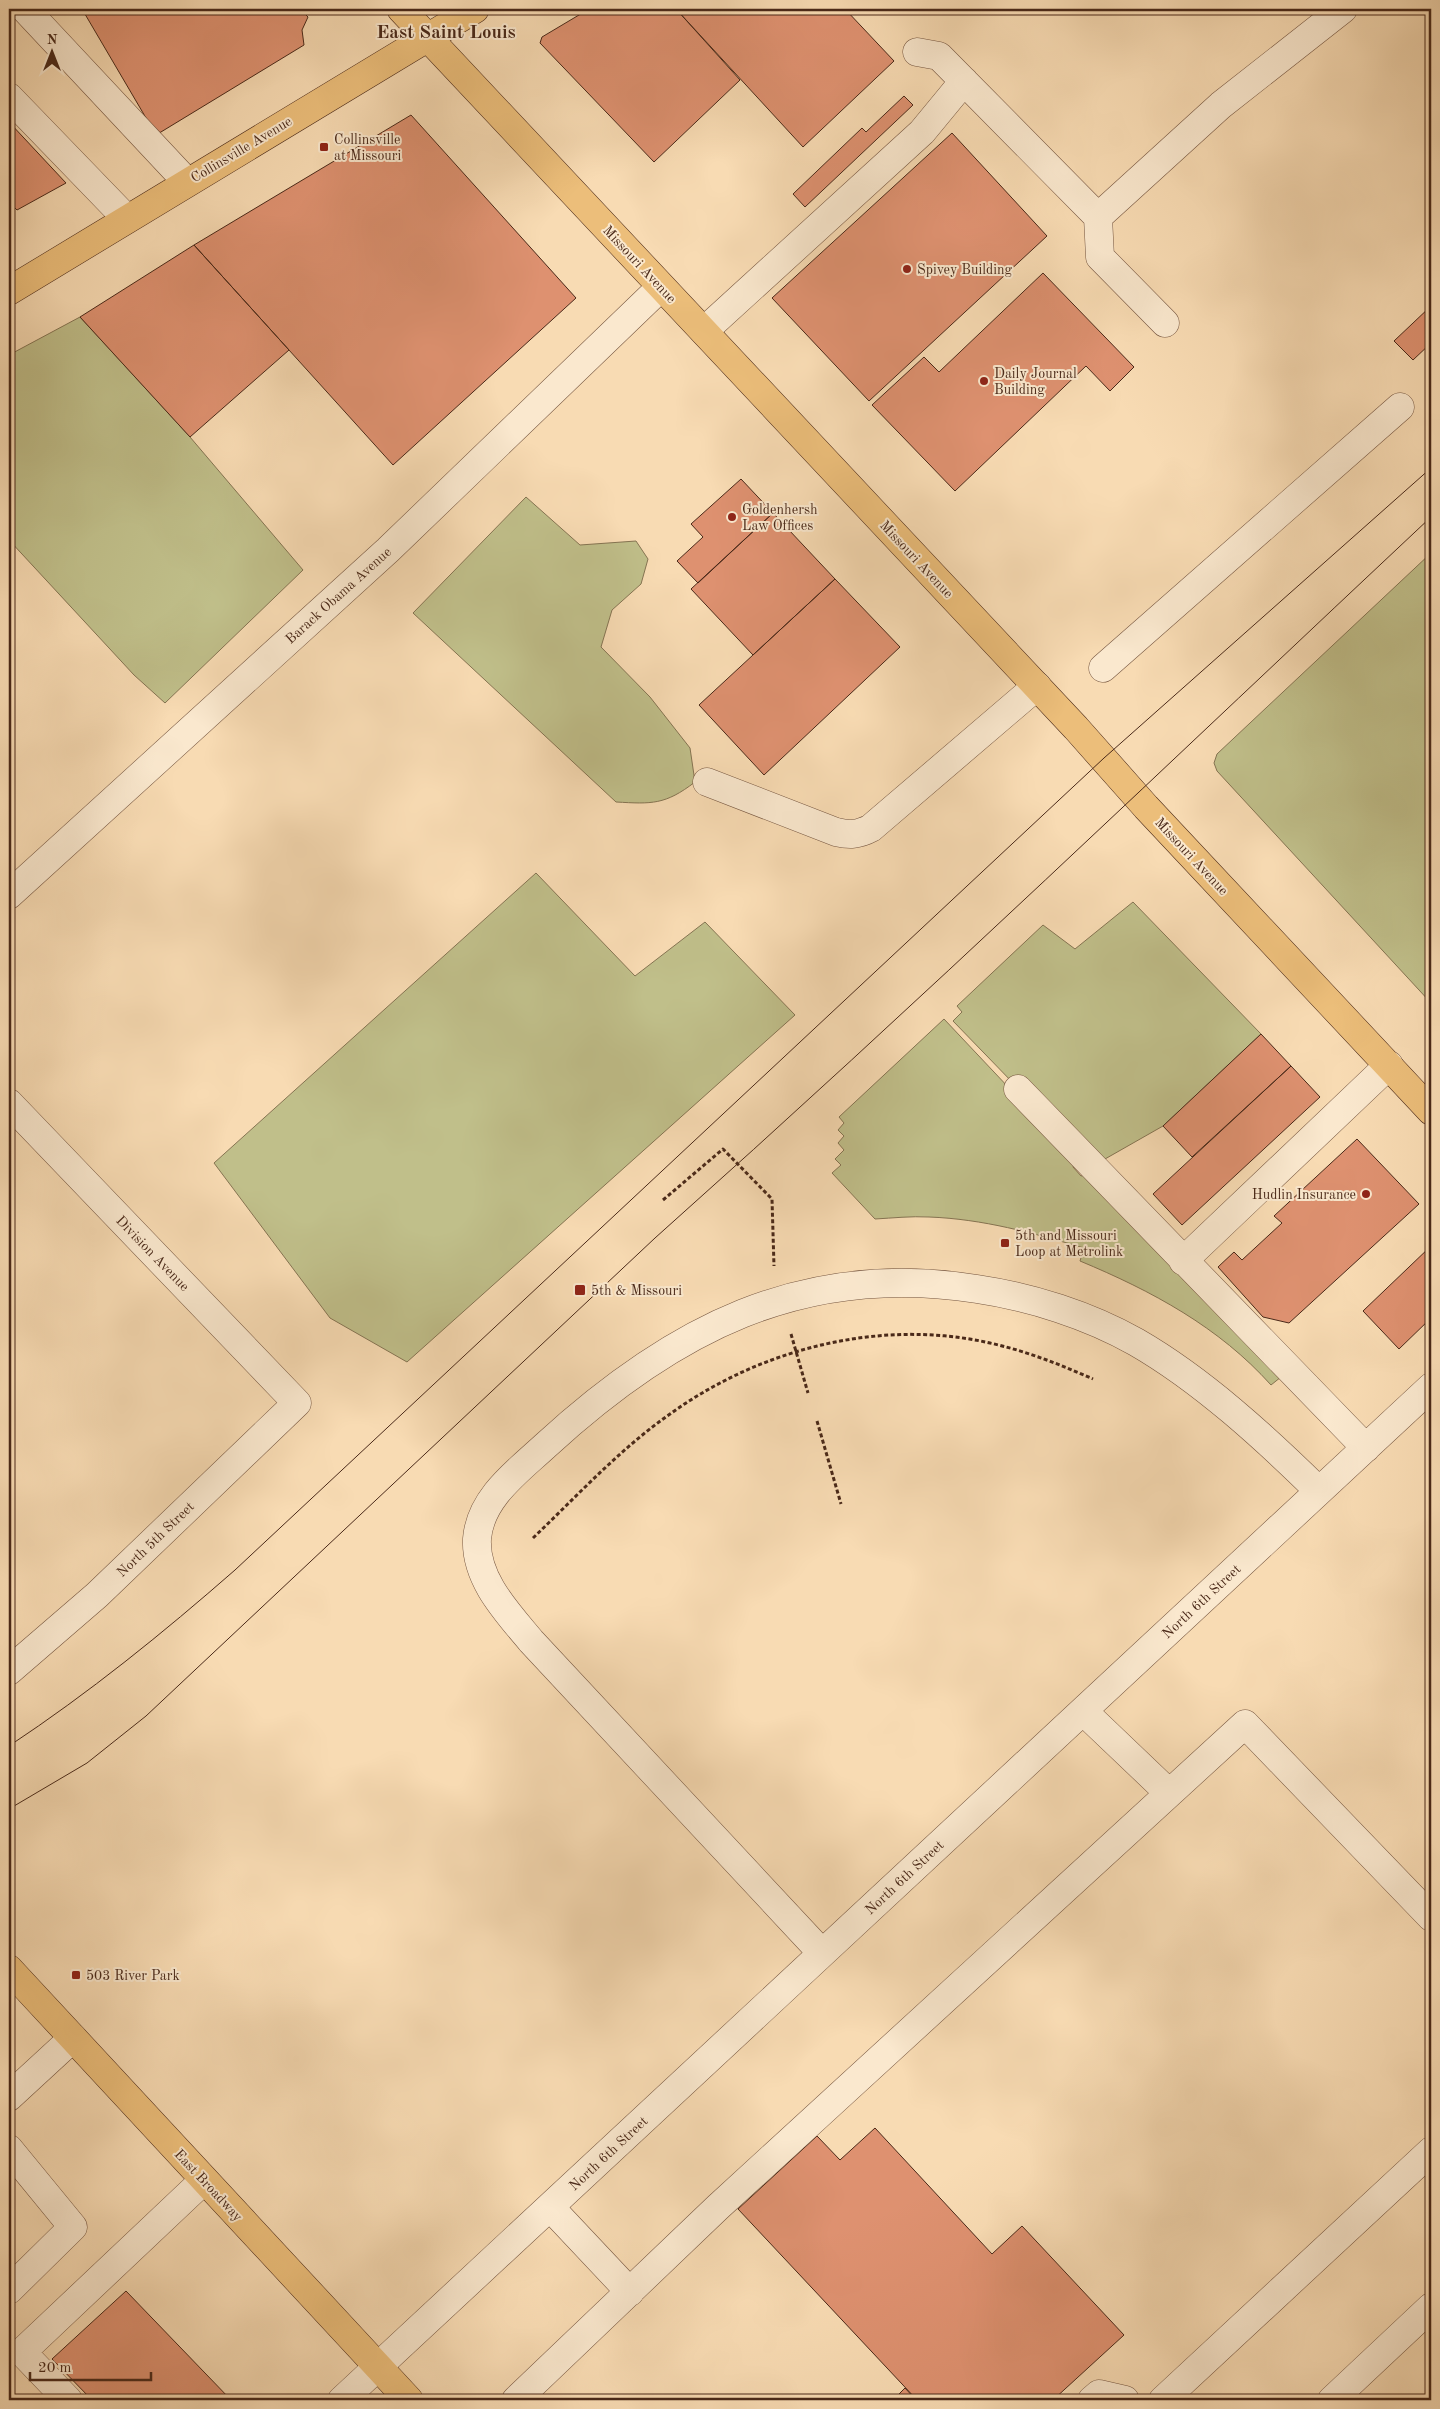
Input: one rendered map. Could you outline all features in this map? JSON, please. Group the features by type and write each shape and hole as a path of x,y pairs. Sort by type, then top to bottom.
{"main road":[{"name":"Missouri Avenue","path":"401,9 1037,686 1153,814 1431,1111"},
{"name":"Collinsville Avenue","path":"9,291 475,9"},
{"name":"East Broadway","path":"9,1969 409,2400"}],"street":[{"path":"24,9 187,182"},
{"path":"1098,217 1221,105 1343,9"},
{"path":"917,52 940,56 1098,217 1100,257 1165,323"},
{"path":"704,331 922,132 964,81"},
{"path":"9,97 128,219"},
{"name":"Barack Obama Avenue","path":"9,895 388,550 661,287"},
{"path":"1103,668 1400,407"},
{"path":"707,782 836,832 860,834 871,828 1037,686"},
{"path":"1183,1261 1388,1065"},
{"path":"1018,1089 1366,1448"},
{"name":"Division Avenue","path":"9,1103 297,1403"},
{"path":"822,1953 530,1641 498,1600 482,1568 477,1538 488,1505 510,1478 564,1428 639,1369 712,1326 781,1299 814,1291 848,1285 914,1282 981,1289 1044,1304 1092,1321 1130,1339 1218,1400 1288,1460 1319,1491"},
{"name":"North 6th Street","path":"342,2400 1431,1387"},
{"name":"North 5th Street","path":"9,1671 97,1595 297,1403"},
{"path":"1083,1711 1169,1793"},
{"path":"516,2400 718,2207 1245,1724 1431,1917"},
{"path":"9,2097 73,2038"},
{"path":"9,2149 73,2228 9,2290"},
{"path":"1163,2400 1431,2151"},
{"path":"68,2400 22,2352 204,2180"},
{"path":"550,2207 630,2292"},
{"path":"1332,2400 1431,2307"},
{"path":"1092,2400 1099,2394 1125,2400"}],"path":[{"path":"663,1200 723,1149 772,1199 774,1274"},
{"path":"533,1538 634,1443 670,1414 734,1375 796,1352 824,1344 875,1336 914,1335 951,1337 988,1342 1024,1352 1093,1379"},
{"path":"796,1352 808,1393"},
{"path":"816,1421 841,1504"}],"shaded area":[{"path":"80,317 190,437 303,570 165,703 134,675 9,540 9,355"},
{"path":"526,497 580,545 636,541 648,559 641,584 612,610 601,647 650,697 690,748 695,782 675,795 649,803 616,802 413,613"},
{"path":"1431,553 1431,1003 1217,771 1214,763 1217,754"},
{"path":"536,873 635,976 705,922 795,1015 407,1362 330,1318 214,1163"},
{"path":"1133,902 1261,1034 1163,1126 1105,1159 1022,1078 1015,1085 953,1021 962,1012 957,1006 1043,925 1075,949"},
{"path":"944,1019 1076,1159 1073,1167 1081,1176 1089,1174 1281,1377 1271,1385 1229,1345 1183,1312 1133,1285 1080,1261 1084,1248 1027,1232 949,1218 902,1217 875,1219 832,1173 841,1165 835,1159 844,1150 838,1143 844,1136 838,1130 844,1123 839,1117"}],"building":[{"path":"82,9 300,9 308,17 302,30 304,45 156,135"},
{"path":"589,9 676,9 740,80 654,162 540,43 542,37"},
{"path":"676,9 845,9 894,61 803,147"},
{"path":"904,96 913,105 805,207 793,194 862,128 866,132"},
{"path":"411,115 576,298 393,465 194,245"},
{"path":"9,122 66,183 17,210 9,202"},
{"name":"Spivey Building","path":"952,133 1047,236 869,401 772,298"},
{"path":"194,245 289,350 190,437 80,317"},
{"name":"Daily Journal Building","path":"1043,273 1134,367 1110,391 1086,366 955,491 872,405 924,357 939,372"},
{"path":"1431,306 1431,343 1413,360 1394,341"},
{"path":"741,479 773,513 698,583 677,561 703,537 691,524"},
{"path":"773,513 835,579 753,655 691,589"},
{"path":"835,579 900,647 764,775 699,705"},
{"path":"1261,1034 1291,1066 1192,1157 1163,1126"},
{"path":"1291,1066 1320,1097 1182,1225 1153,1194"},
{"path":"1357,1139 1419,1204 1289,1323 1263,1317 1218,1267 1234,1252 1242,1260 1282,1223 1274,1216"},
{"path":"1431,1246 1431,1318 1399,1349 1363,1311"},
{"path":"875,2128 992,2254 1022,2226 1124,2335 1053,2400 917,2400 738,2209 817,2136 840,2160"},
{"path":"126,2291 231,2400 92,2400 52,2359"},
{"path":"905,2388 916,2400 893,2400"}],"tram line":[{"path":"9,1746 125,1662 235,1570 1104,758 1431,468"},
{"path":"9,1809 87,1763 146,1716 655,1238 949,970 1431,517"}],"place":[{"name":"Collinsville at Missouri","path":"324,147"},
{"name":"Spivey Building","path":"907,269"},
{"name":"Daily Journal Building","path":"984,381"},
{"name":"Goldenhersh Law Offices","path":"732,517"},
{"name":"Hudlin Insurance","path":"1366,1194"},
{"name":"5th and Missouri Loop at Metrolink","path":"1005,1243"},
{"name":"5th & Missouri","path":"580,1290"},
{"name":"503 River Park","path":"76,1975"}],"district":[{"name":"East Saint Louis","path":"446,31"}]}
